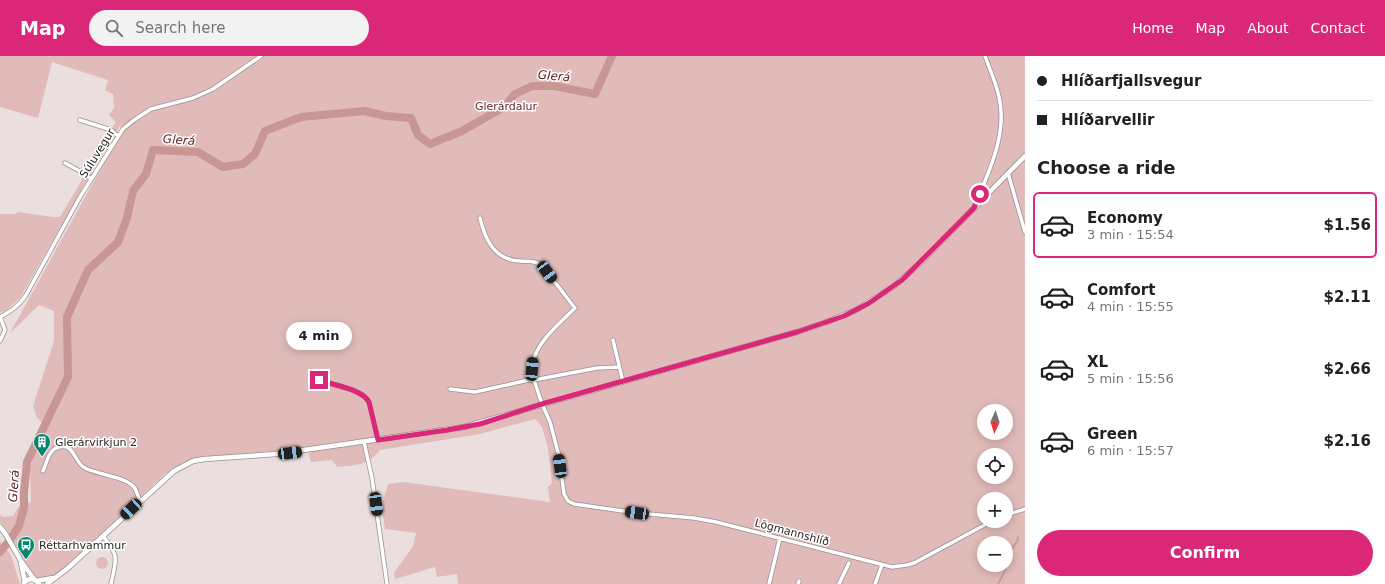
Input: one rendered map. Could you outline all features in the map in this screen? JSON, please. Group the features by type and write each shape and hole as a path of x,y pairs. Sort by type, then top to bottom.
{"main road":[{"path":"47,584 68,568 174,471 193,461 276,454 464,427 824,324 856,310 882,295 902,280 1025,156"},
{"path":"0,527 15,549 21,561 36,581"},
{"path":"21,561 25,583"},
{"path":"25,583 29,579 36,581 55,578"}],"street":[{"name":"Súluvegur","path":"0,317 13,310 26,296 91,179 123,129 151,109 203,94 213,89 261,56"},
{"path":"974,208 997,151 1001,115 1000,98 986,56"},
{"path":"80,120 111,130 118,136"},
{"path":"65,163 91,179"},
{"path":"1008,173 1025,232"},
{"path":"480,218 485,237 493,249 516,261 533,261 541,265 575,308 552,330 533,359 532,369 534,380 542,404"},
{"path":"0,317 5,330 0,341"},
{"path":"613,340 623,382"},
{"path":"450,389 475,392 529,380 596,368 619,367"},
{"path":"319,380 352,390 366,397 369,402 378,440"},
{"name":"Lögmannshlíð","path":"542,404 548,417 559,456 564,494 568,501 577,505 637,513 694,518 716,522 882,565 899,566 914,563 979,528"},
{"path":"364,442 372,478 387,584"},
{"path":"43,471 52,451 59,447 67,447 74,452 78,462 85,468 131,485 136,491 140,501"},
{"path":"1013,513 1025,509"},
{"path":"103,536 112,547 115,555 115,565 111,584"},
{"path":"769,584 780,538"},
{"path":"839,584 848,563"},
{"path":"875,584 882,565"}],"green space":[{"name":"Glerárdalur","path":"0,56 1025,56 1025,584 458,584 457,574 437,577 435,567 395,579 394,573 413,546 416,533 385,529 382,505 388,484 403,482 550,502 548,487 552,483 548,448 542,427 535,419 480,434 380,450 366,462 350,466 337,467 332,460 311,462 307,448 208,457 191,460 165,474 62,571 50,577 36,578 7,530 0,522 0,514 3,517 13,516 19,506 31,502 30,468 35,450 46,426 37,418 33,406 54,341 54,311 39,305 10,333 111,150 125,130 120,126 111,139 20,298 5,311 0,313 0,214 16,214 18,212 60,217 116,122 109,115 114,108 113,94 105,90 108,80 52,62 38,118 0,107"},
{"path":"0,541 11,555 20,584 0,584"},
{"path":"100,557 104,557 108,563 104,569 100,569 96,565 96,561"}],"waterway":[{"name":"Glerá","path":"0,552 19,526 24,507 27,462 68,377 67,317 88,270 118,242 127,218 133,191 146,174 153,150 198,152 223,167 243,164 255,154 265,131 301,117 364,111 386,116 411,118 418,135 430,144 462,131 504,107 515,94 532,86 554,86 595,94 612,56"},
{"path":"1013,548 1018,540 1018,537"},
{"path":"998,584 1004,572"}],"place":[{"name":"Glerárvirkjun 2","path":"42,457"},
{"name":"Réttarhvammur","path":"26,560"}],"route":[{"path":"319,380 352,390 366,397 369,402 378,440 480,424 542,404 750,346 824,324 844,316 882,295 902,280 974,208 980,194"}]}
